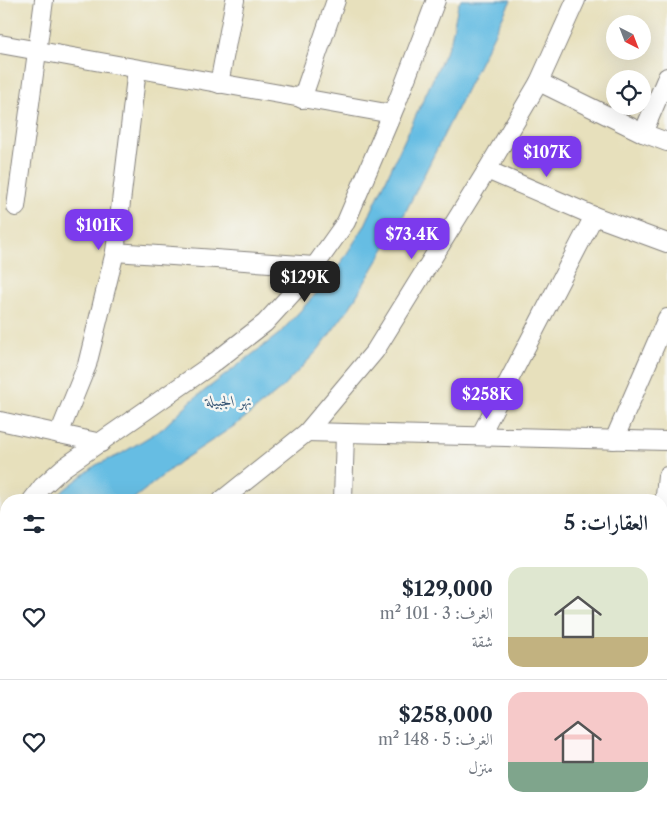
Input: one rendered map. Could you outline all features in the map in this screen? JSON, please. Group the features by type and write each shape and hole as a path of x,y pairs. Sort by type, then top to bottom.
{"street":[{"path":"16,207 44,0"},
{"path":"219,84 235,0"},
{"path":"302,99 336,0"},
{"path":"37,494 63,468 212,365 265,323 314,266 346,222 392,114 436,0"},
{"path":"230,494 307,432 375,351 539,82 576,0"},
{"path":"0,44 392,114"},
{"path":"59,434 88,365 115,252 138,69"},
{"path":"643,133 667,77"},
{"path":"539,82 643,133 667,142"},
{"path":"487,170 594,216 667,243"},
{"path":"480,436 594,216"},
{"path":"115,252 314,266"},
{"path":"614,440 666,325"},
{"path":"0,421 101,443"},
{"path":"307,432 667,441"},
{"path":"343,494 345,433"},
{"path":"665,494 667,476"}],"water":[{"name":"نهر الجبيلة","path":"461,0 511,0 400,223 350,307 318,350 282,388 237,424 181,461 140,494 59,494 96,465 119,455 162,429 191,401 279,334 333,275 364,227 451,40 458,5"}]}
